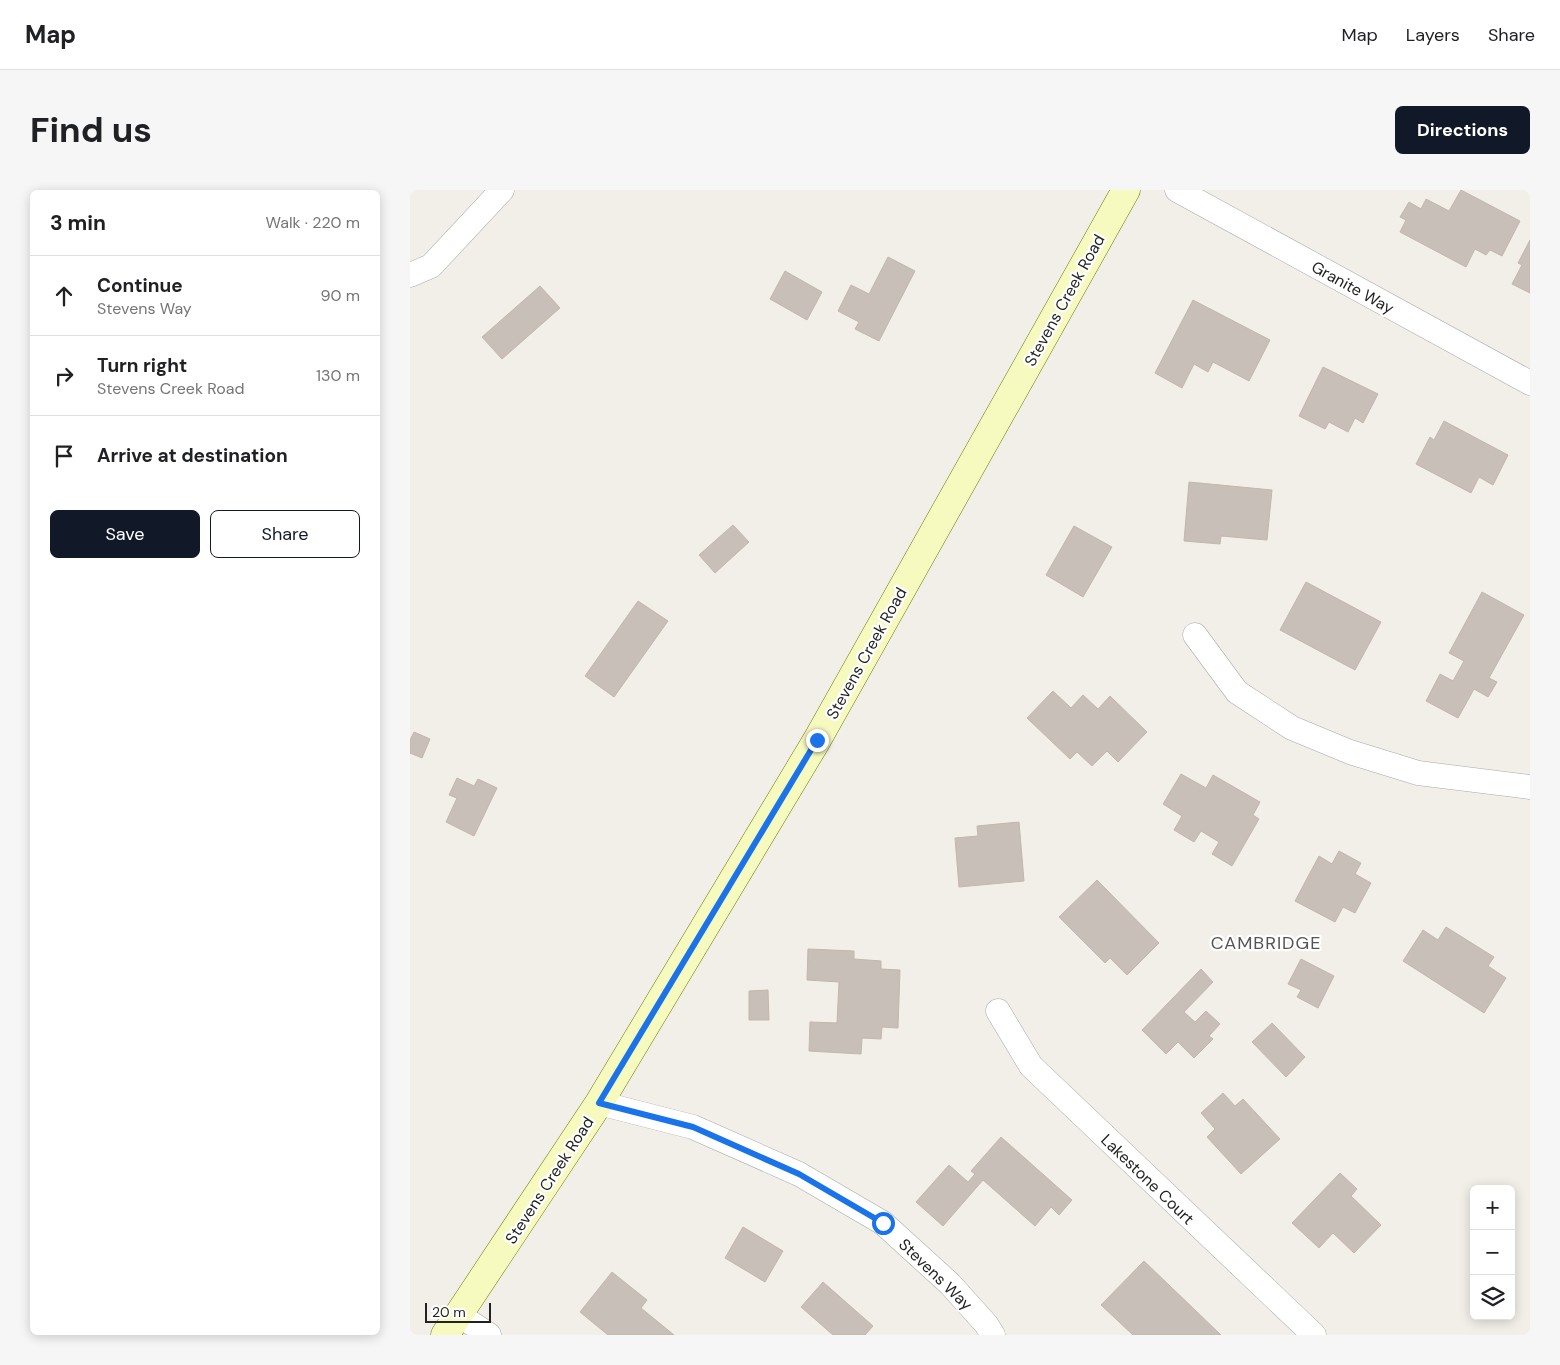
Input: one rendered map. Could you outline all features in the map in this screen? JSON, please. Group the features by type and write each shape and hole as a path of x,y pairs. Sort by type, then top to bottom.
{"street":[{"path":"410,275 431,266 502,190"},
{"name":"Stevens Creek Road","path":"452,1325 599,1103 817,740 1126,190"},
{"name":"Granite Way","path":"1177,190 1530,383"},
{"path":"1195,635 1237,692 1292,728 1350,752 1418,773 1530,788"},
{"name":"Lakestone Court","path":"998,1011 1031,1066 1314,1335"},
{"name":"Stevens Way","path":"599,1103 693,1127 799,1174 858,1208 883,1223 950,1284 986,1324 993,1335"},
{"path":"452,1325 490,1335"}],"building":[{"path":"1461,190 1520,221 1502,256 1490,250 1486,255 1475,249 1466,267 1400,232 1406,220 1400,217 1409,202 1421,209 1426,199 1449,211"},
{"path":"1530,240 1530,293 1512,284 1522,265 1518,263"},
{"path":"888,257 915,271 879,341 855,329 859,322 838,311 851,285 869,294"},
{"path":"785,271 822,292 807,320 770,299"},
{"path":"540,286 560,308 502,359 482,337"},
{"path":"1193,300 1270,340 1249,381 1213,362 1208,372 1194,364 1182,388 1155,373"},
{"path":"1323,367 1378,394 1363,423 1355,418 1348,432 1329,422 1325,429 1299,416"},
{"path":"1444,421 1508,455 1493,485 1479,477 1471,493 1416,464 1430,437 1434,440"},
{"path":"1189,482 1272,490 1267,540 1221,536 1220,544 1184,541"},
{"path":"733,525 749,542 715,573 699,555"},
{"path":"1074,526 1112,547 1083,597 1046,575"},
{"path":"1306,582 1381,622 1355,670 1280,630"},
{"path":"1482,592 1524,615 1489,678 1497,682 1488,697 1474,689 1458,718 1426,701 1440,674 1453,681 1464,661 1449,653"},
{"path":"638,601 668,621 614,697 585,676"},
{"path":"1053,691 1071,708 1083,695 1098,709 1110,696 1147,732 1118,762 1107,751 1092,766 1077,752 1070,759 1027,718"},
{"path":"414,732 430,739 422,758 410,753 410,740"},
{"path":"1181,774 1206,788 1213,775 1260,802 1253,815 1259,819 1232,866 1212,854 1219,842 1201,831 1194,842 1174,830 1182,816 1163,804"},
{"path":"457,778 474,786 478,779 497,788 474,836 446,822 457,798 449,795"},
{"path":"1019,822 1024,881 959,887 955,838 978,836 977,826"},
{"path":"1339,851 1361,863 1355,874 1371,883 1355,913 1343,907 1335,922 1295,901 1319,856 1332,864"},
{"path":"1097,880 1159,943 1127,975 1110,958 1105,963 1059,917"},
{"path":"1446,927 1494,957 1488,966 1506,978 1484,1013 1403,961 1423,930 1438,940"},
{"path":"808,949 854,951 854,959 881,961 881,969 900,970 898,1028 882,1027 881,1039 862,1038 861,1054 809,1051 810,1022 837,1023 839,982 807,980"},
{"path":"1301,959 1334,976 1318,1008 1297,997 1301,990 1288,984"},
{"path":"1201,969 1213,982 1184,1012 1195,1022 1206,1011 1220,1024 1209,1036 1213,1039 1194,1058 1178,1042 1166,1054 1142,1030"},
{"path":"768,990 769,1020 749,1020 749,991"},
{"path":"1272,1023 1305,1057 1286,1077 1252,1042"},
{"path":"1223,1093 1235,1106 1243,1099 1280,1139 1241,1174 1207,1137 1215,1129 1201,1113"},
{"path":"1001,1137 1072,1200 1059,1215 1051,1207 1035,1226 983,1180 943,1226 916,1202 949,1165 968,1182 975,1174 971,1171"},
{"path":"1340,1173 1357,1189 1351,1196 1381,1225 1354,1253 1333,1233 1319,1248 1292,1223"},
{"path":"743,1227 783,1251 765,1282 725,1258"},
{"path":"1144,1261 1221,1335 1133,1335 1101,1305"},
{"path":"612,1272 647,1300 641,1308 674,1335 608,1335 580,1312"},
{"path":"823,1282 873,1326 865,1335 833,1335 801,1307"}],"district":[{"name":"CAMBRIDGE","path":"1266,943"}],"route":[{"path":"817,740 599,1103 693,1127 799,1174 883,1223"}]}
